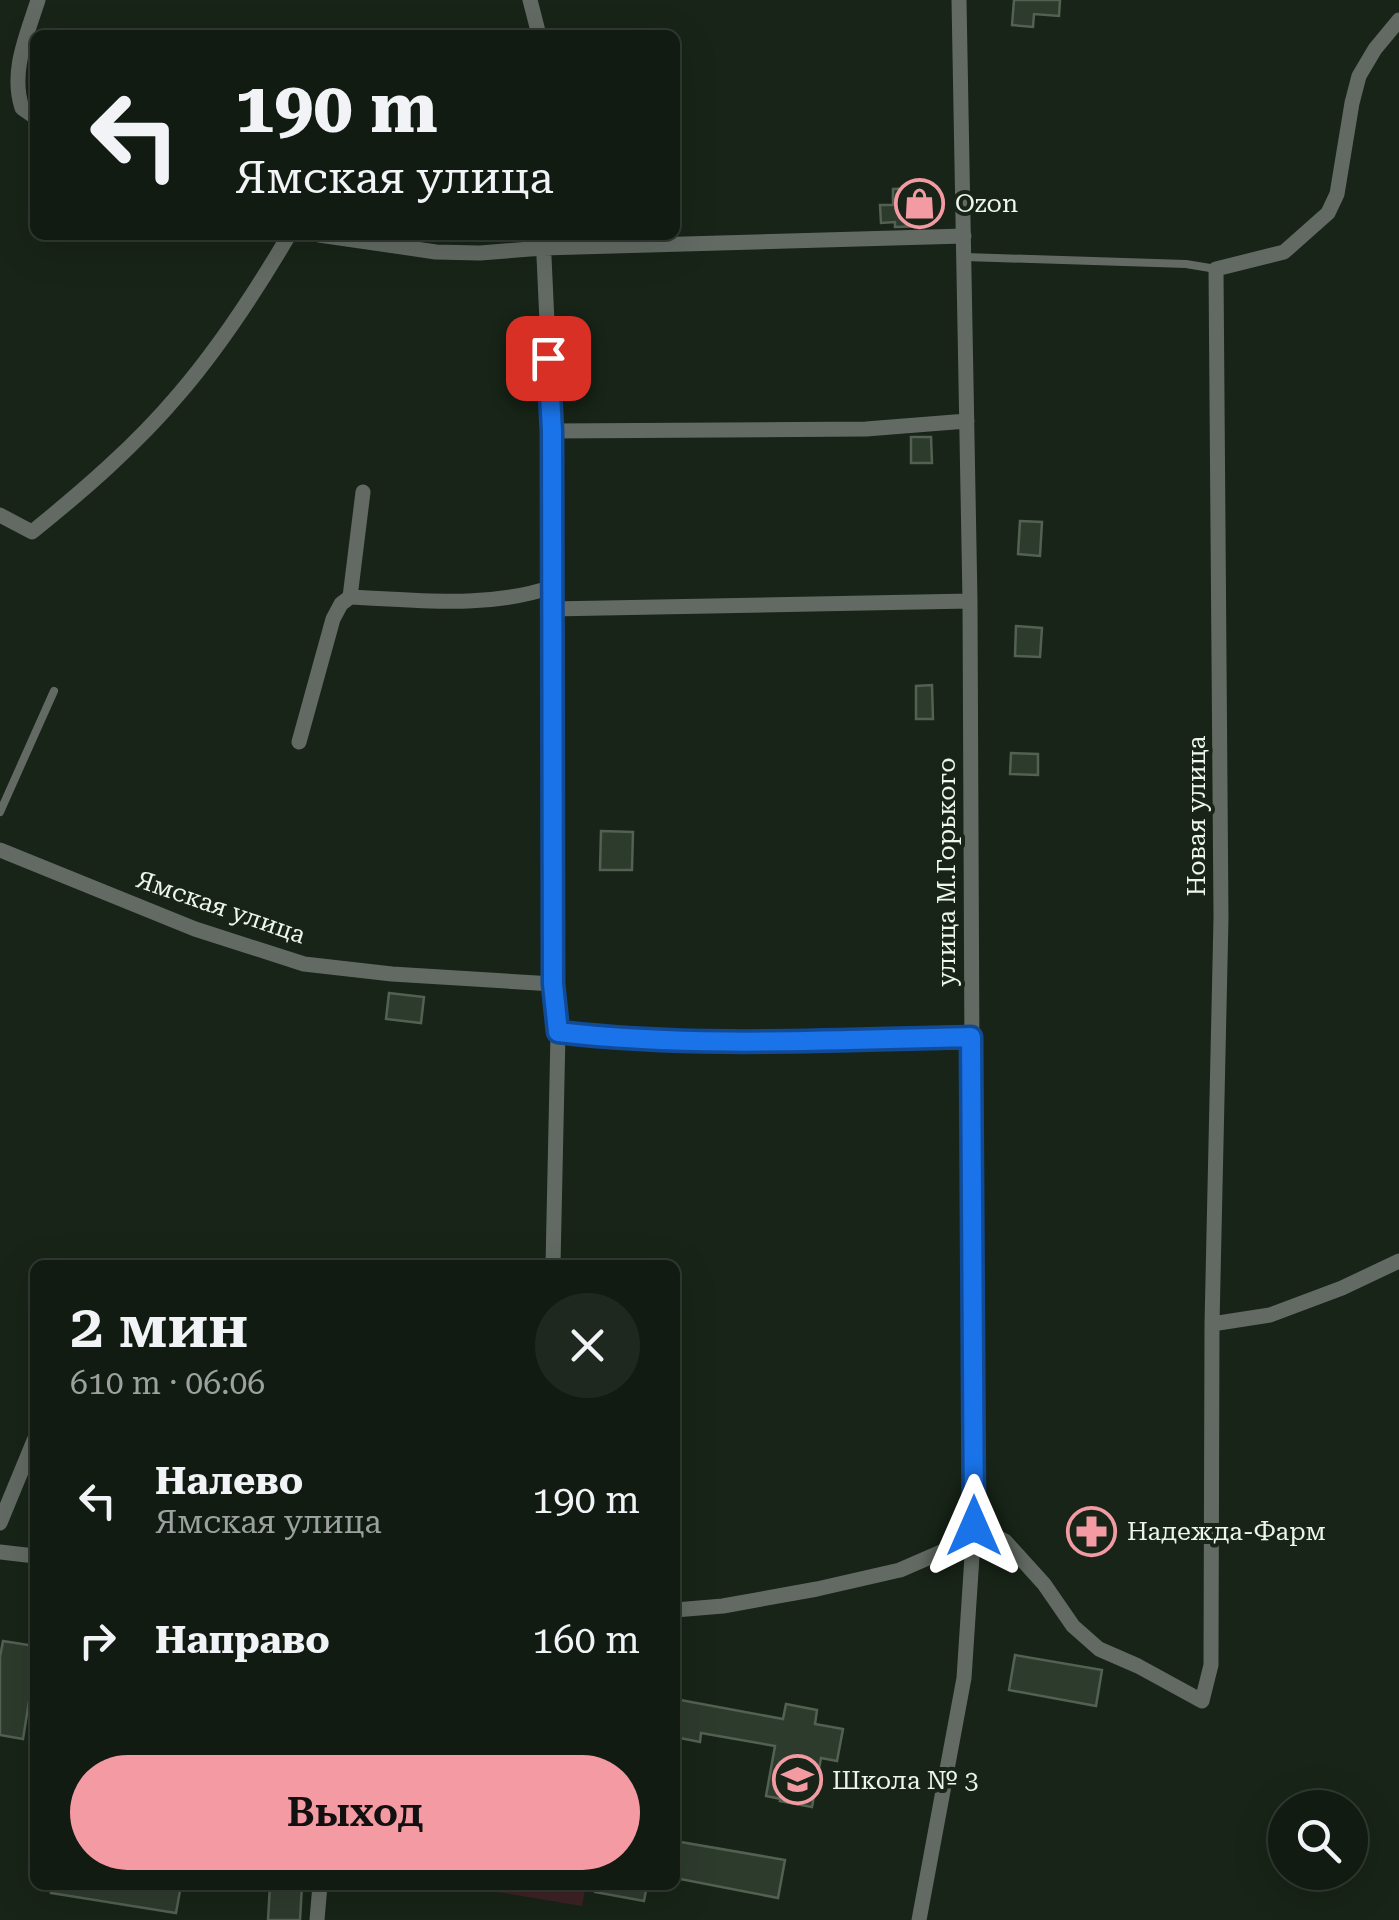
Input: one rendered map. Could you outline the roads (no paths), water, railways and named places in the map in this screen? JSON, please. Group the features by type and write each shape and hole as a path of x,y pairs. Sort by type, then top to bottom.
{"street":[{"path":"30,113 22,108 18,64 38,0"},
{"path":"530,0 538,30"},
{"name":"улица М.Горького","path":"918,1920 964,1678 974,1526 970,601 959,0"},
{"path":"1216,269 1284,252 1328,214 1336,194 1359,76 1399,20"},
{"path":"680,239 964,236"},
{"path":"0,515 32,532 90,485 176,398 258,288 286,240"},
{"path":"353,240 436,252 480,253 543,241 627,240"},
{"path":"543,241 552,431 553,984 558,1032 553,1260"},
{"name":"Новая улица","path":"974,1526 1005,1541 1044,1584 1073,1626 1099,1648 1202,1701 1211,1665 1212,1324 1221,918 1216,269"},
{"path":"552,431 848,429 967,420"},
{"path":"350,598 363,492"},
{"path":"299,742 333,619 341,604 350,598 489,601 552,587"},
{"path":"552,609 970,601"},
{"name":"Ямская улица","path":"0,850 195,929 304,964 553,984"},
{"path":"558,1032 718,1042 971,1037"},
{"path":"1212,1324 1270,1315 1399,1261"},
{"path":"0,1523 30,1450"},
{"path":"680,1610 723,1606 900,1570 946,1550 974,1526"},
{"path":"0,1552 30,1555"},
{"path":"317,1920 320,1890"}],"lane":[{"path":"965,257 1186,264 1216,269"},
{"path":"0,812 54,691"}],"place":[{"name":"Ozon","path":"920,203"},
{"name":"Надежда-Фарм","path":"1092,1531"},
{"name":"Школа № 3","path":"797,1780"}]}
